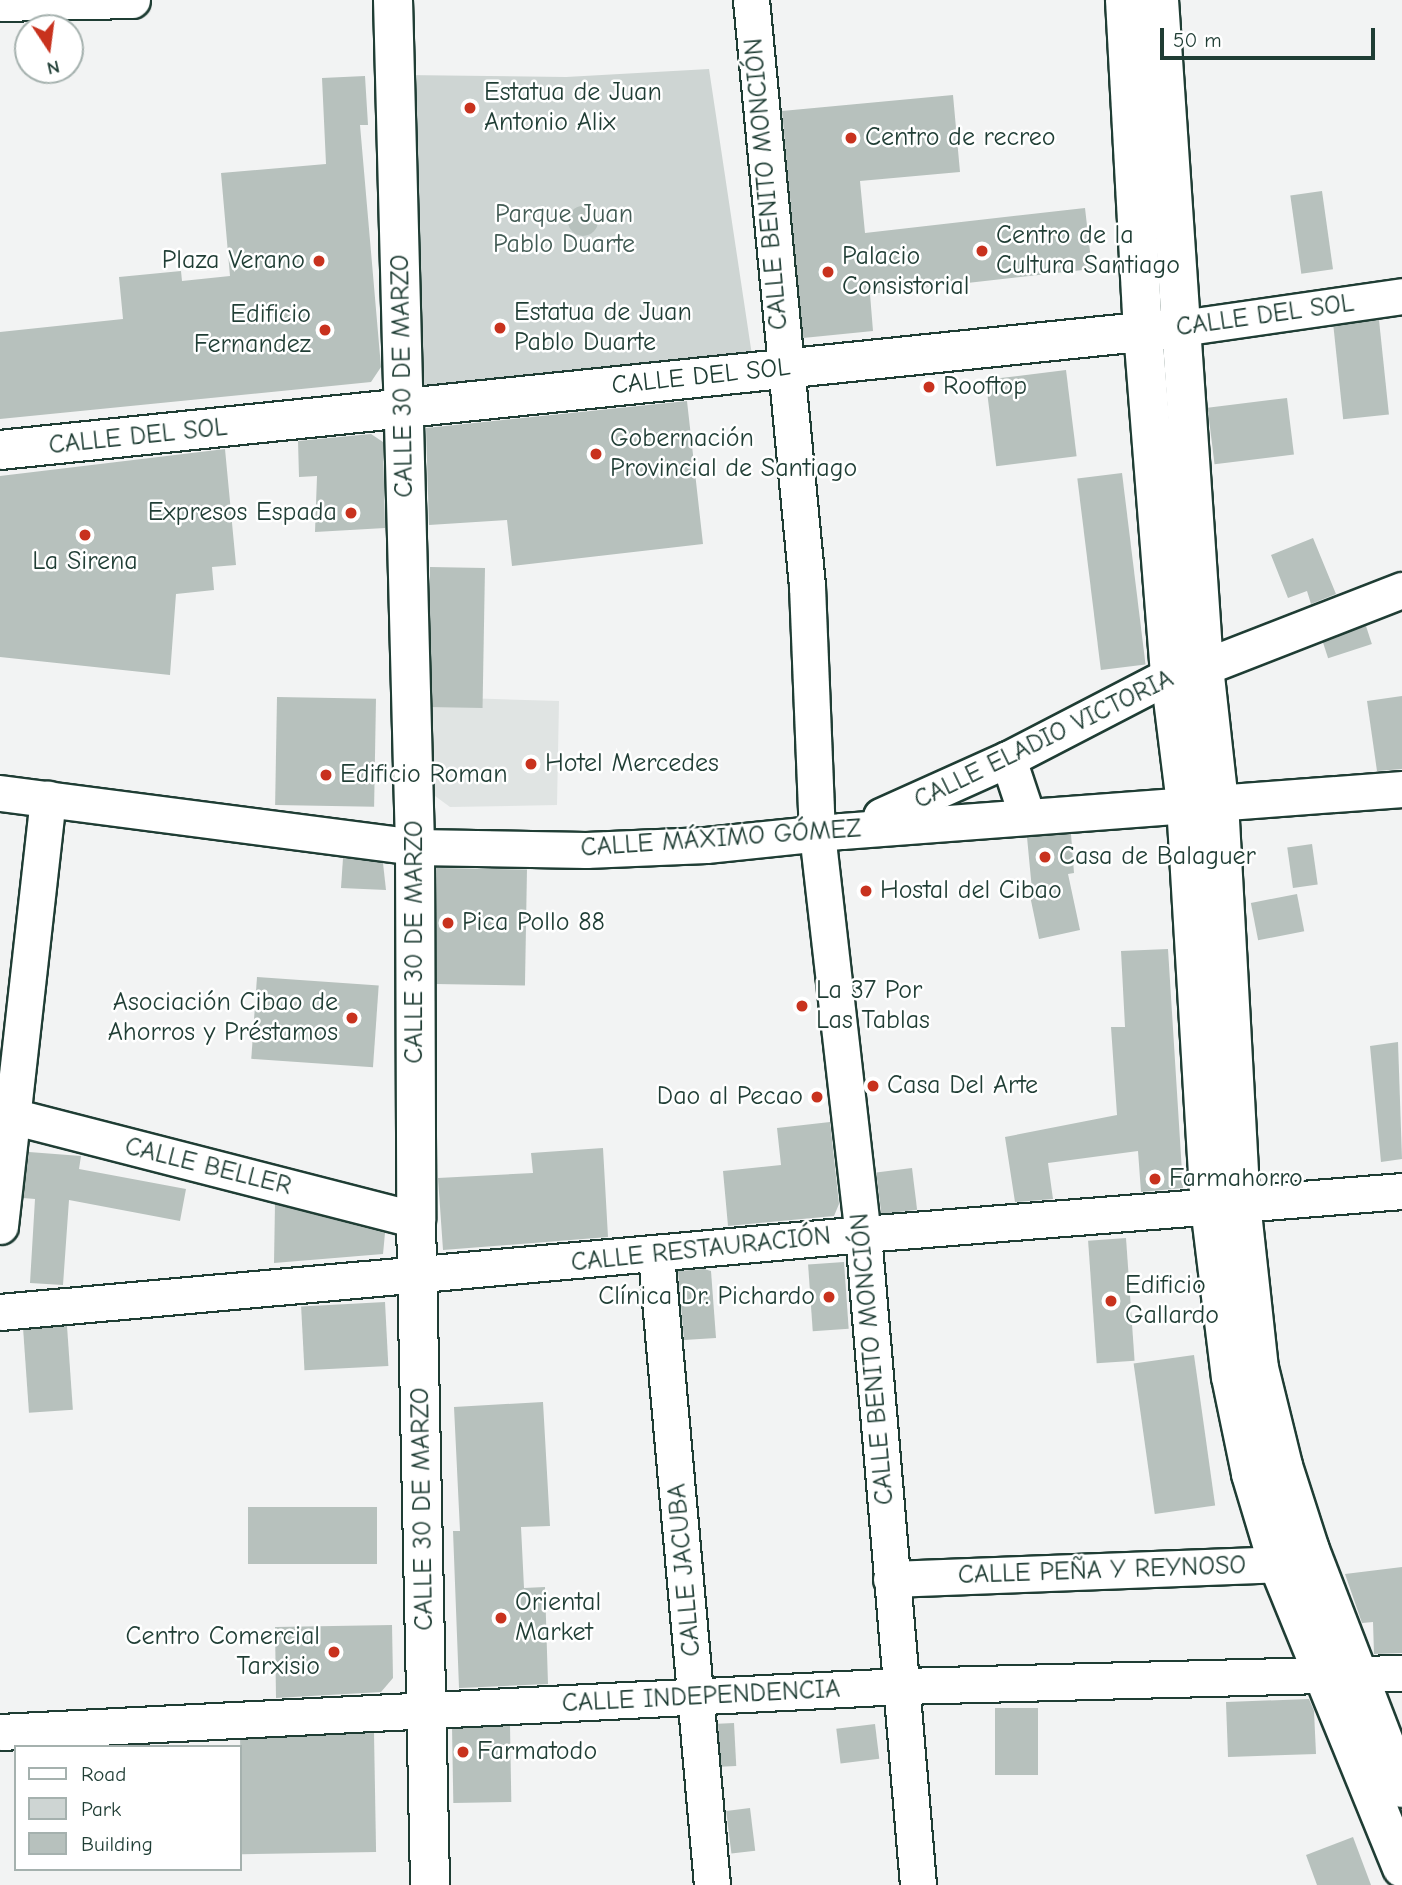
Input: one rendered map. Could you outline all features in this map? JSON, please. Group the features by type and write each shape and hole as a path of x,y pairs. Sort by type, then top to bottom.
{"main road":[{"name":"CALLE 30 DE MARZO","path":"393,0 415,848 416,1220 430,1885"},
{"path":"1125,0 1143,331 1202,803 1225,1205 1259,1368 1283,1466 1294,1557 1339,1675 1402,1868"},
{"path":"1159,0 1181,328 1187,671"},
{"name":"CALLE DEL SOL","path":"0,450 404,410 783,367 1181,328"},
{"path":"1339,1675 1402,1788"}],"street":[{"path":"0,3 132,0"},
{"name":"CALLE BENITO MONCIÓN","path":"751,0 783,367 830,832 918,1885"},
{"name":"CALLE DEL SOL","path":"1181,328 1402,296"},
{"name":"CALLE ELADIO VICTORIA","path":"830,832 914,805 1187,671 1402,590"},
{"path":"1008,759 1027,816"},
{"name":"CALLE MÁXIMO GÓMEZ","path":"0,793 415,848 586,850 706,845 1027,816 1402,789"},
{"path":"0,1226 7,1115 48,799"},
{"name":"CALLE BELLER","path":"7,1115 416,1220"},
{"name":"CALLE RESTAURACIÓN","path":"0,1312 417,1277 863,1234 1402,1191"},
{"name":"CALLE JACUBA","path":"656,1255 712,1885"},
{"name":"CALLE PEÑA Y REYNOSO","path":"891,1579 1294,1557"},
{"name":"CALLE INDEPENDENCIA","path":"0,1732 903,1686 1402,1673"}],"shaded area":[{"name":"Hotel Mercedes","path":"433,697 559,701 557,805 450,807 431,793"}],"green space":[{"name":"Parque Juan Pablo Duarte","path":"709,69 753,362 441,398 418,381 404,75 566,77"}],"building":[{"path":"365,76 368,125 360,125 381,367 371,382 0,419 0,332 123,319 119,277 181,271 182,281 230,276 221,173 326,164 322,78"},
{"path":"953,95 960,172 860,181 865,233 1085,208 1092,269 870,294 873,331 803,338 782,111"},
{"path":"1322,191 1333,269 1301,274 1290,195"},
{"path":"583,206 594,210 598,221 594,232 583,236 572,232 568,221 572,210"},
{"path":"1379,320 1389,414 1343,419 1333,325"},
{"path":"1066,370 1077,456 996,466 986,380"},
{"path":"1287,398 1294,455 1215,464 1208,408"},
{"name":"Gobernación Provincial de Santiago","path":"687,401 703,544 512,566 507,520 429,525 426,428"},
{"path":"371,434 383,442 385,528 315,532 317,476 299,477 298,441"},
{"name":"La Sirena","path":"225,449 236,565 212,567 214,590 176,594 170,675 0,657 0,476"},
{"path":"1122,473 1146,665 1101,670 1077,478"},
{"path":"1313,538 1336,594 1311,604 1307,591 1288,598 1271,555"},
{"path":"430,567 485,568 483,708 428,707"},
{"path":"1366,626 1372,644 1328,658 1322,640"},
{"path":"1402,696 1402,769 1377,771 1367,701"},
{"path":"277,697 376,699 374,807 275,805"},
{"path":"1071,834 1074,873 1068,874 1080,930 1039,939 1029,891 1032,890 1027,837"},
{"path":"1312,844 1318,885 1293,888 1287,847"},
{"path":"343,858 383,863 386,890 341,888"},
{"path":"437,868 527,870 525,986 435,984"},
{"path":"1297,894 1304,931 1258,940 1251,903"},
{"path":"1168,949 1183,1188 1141,1192 1138,1151 1048,1163 1053,1199 1015,1202 1005,1137 1117,1115 1111,1027 1125,1027 1121,951"},
{"path":"257,977 379,986 373,1067 251,1059"},
{"path":"1398,1042 1402,1159 1381,1162 1370,1046"},
{"path":"830,1122 839,1204 834,1216 728,1226 723,1171 781,1165 777,1128"},
{"path":"603,1148 608,1237 443,1250 438,1178 533,1173 531,1153"},
{"path":"29,1152 81,1156 79,1169 186,1189 180,1221 69,1200 63,1285 30,1283 35,1199 23,1198"},
{"path":"912,1168 917,1210 881,1214 876,1172"},
{"path":"275,1204 385,1233 383,1254 274,1263"},
{"name":"Edificio Gallardo","path":"1126,1238 1135,1361 1097,1363 1088,1241"},
{"name":"Clínica Dr. Pichardo","path":"844,1262 849,1329 813,1331 808,1265"},
{"path":"678,1271 711,1271 716,1338 684,1340"},
{"path":"385,1302 388,1366 304,1370 301,1306"},
{"path":"67,1326 73,1410 29,1413 23,1329"},
{"path":"1194,1355 1215,1506 1155,1514 1134,1363"},
{"path":"543,1402 550,1526 521,1527 524,1588 545,1587 548,1684 459,1688 453,1531 460,1531 454,1407"},
{"path":"248,1507 377,1507 377,1564 248,1564"},
{"path":"1402,1567 1402,1653 1374,1654 1373,1622 1362,1623 1345,1574"},
{"name":"Centro Comercial Tarxisio","path":"392,1625 393,1678 381,1692 276,1698 275,1627"},
{"path":"1309,1699 1314,1711 1316,1754 1228,1757 1226,1702"},
{"path":"995,1708 1038,1708 1038,1775 995,1775"},
{"path":"734,1723 736,1766 720,1767 718,1724"},
{"path":"875,1724 879,1759 841,1763 836,1729"},
{"path":"510,1726 511,1802 453,1803 452,1727"},
{"path":"374,1733 376,1852 242,1854 240,1735"},
{"path":"750,1808 755,1851 731,1854 726,1811"},
{"path":"1353,1837 1371,1885 1317,1885 1306,1855"}],"place":[{"name":"Estatua de Juan Antonio Alix","path":"470,108"},
{"name":"Centro de recreo","path":"851,138"},
{"name":"Centro de la Cultura Santiago","path":"982,251"},
{"name":"Plaza Verano","path":"319,261"},
{"name":"Palacio Consistorial","path":"828,272"},
{"name":"Estatua de Juan Pablo Duarte","path":"500,328"},
{"name":"Edificio Fernandez","path":"325,330"},
{"name":"Rooftop","path":"929,387"},
{"name":"Gobernación Provincial de Santiago","path":"596,454"},
{"name":"Expresos Espada","path":"351,513"},
{"name":"La Sirena","path":"85,535"},
{"name":"Hotel Mercedes","path":"531,764"},
{"name":"Edificio Roman","path":"326,775"},
{"name":"Casa de Balaguer","path":"1045,857"},
{"name":"Hostal del Cibao","path":"866,891"},
{"name":"Pica Pollo 88","path":"448,923"},
{"name":"La 37 Por Las Tablas","path":"802,1006"},
{"name":"Asociación Cibao de Ahorros y Préstamos","path":"352,1018"},
{"name":"Casa Del Arte","path":"873,1086"},
{"name":"Dao al Pecao","path":"817,1097"},
{"name":"Farmahorro","path":"1155,1179"},
{"name":"Clínica Dr. Pichardo","path":"829,1297"},
{"name":"Edificio Gallardo","path":"1111,1301"},
{"name":"Oriental Market","path":"501,1618"},
{"name":"Centro Comercial Tarxisio","path":"334,1652"},
{"name":"Farmatodo","path":"463,1752"}]}
